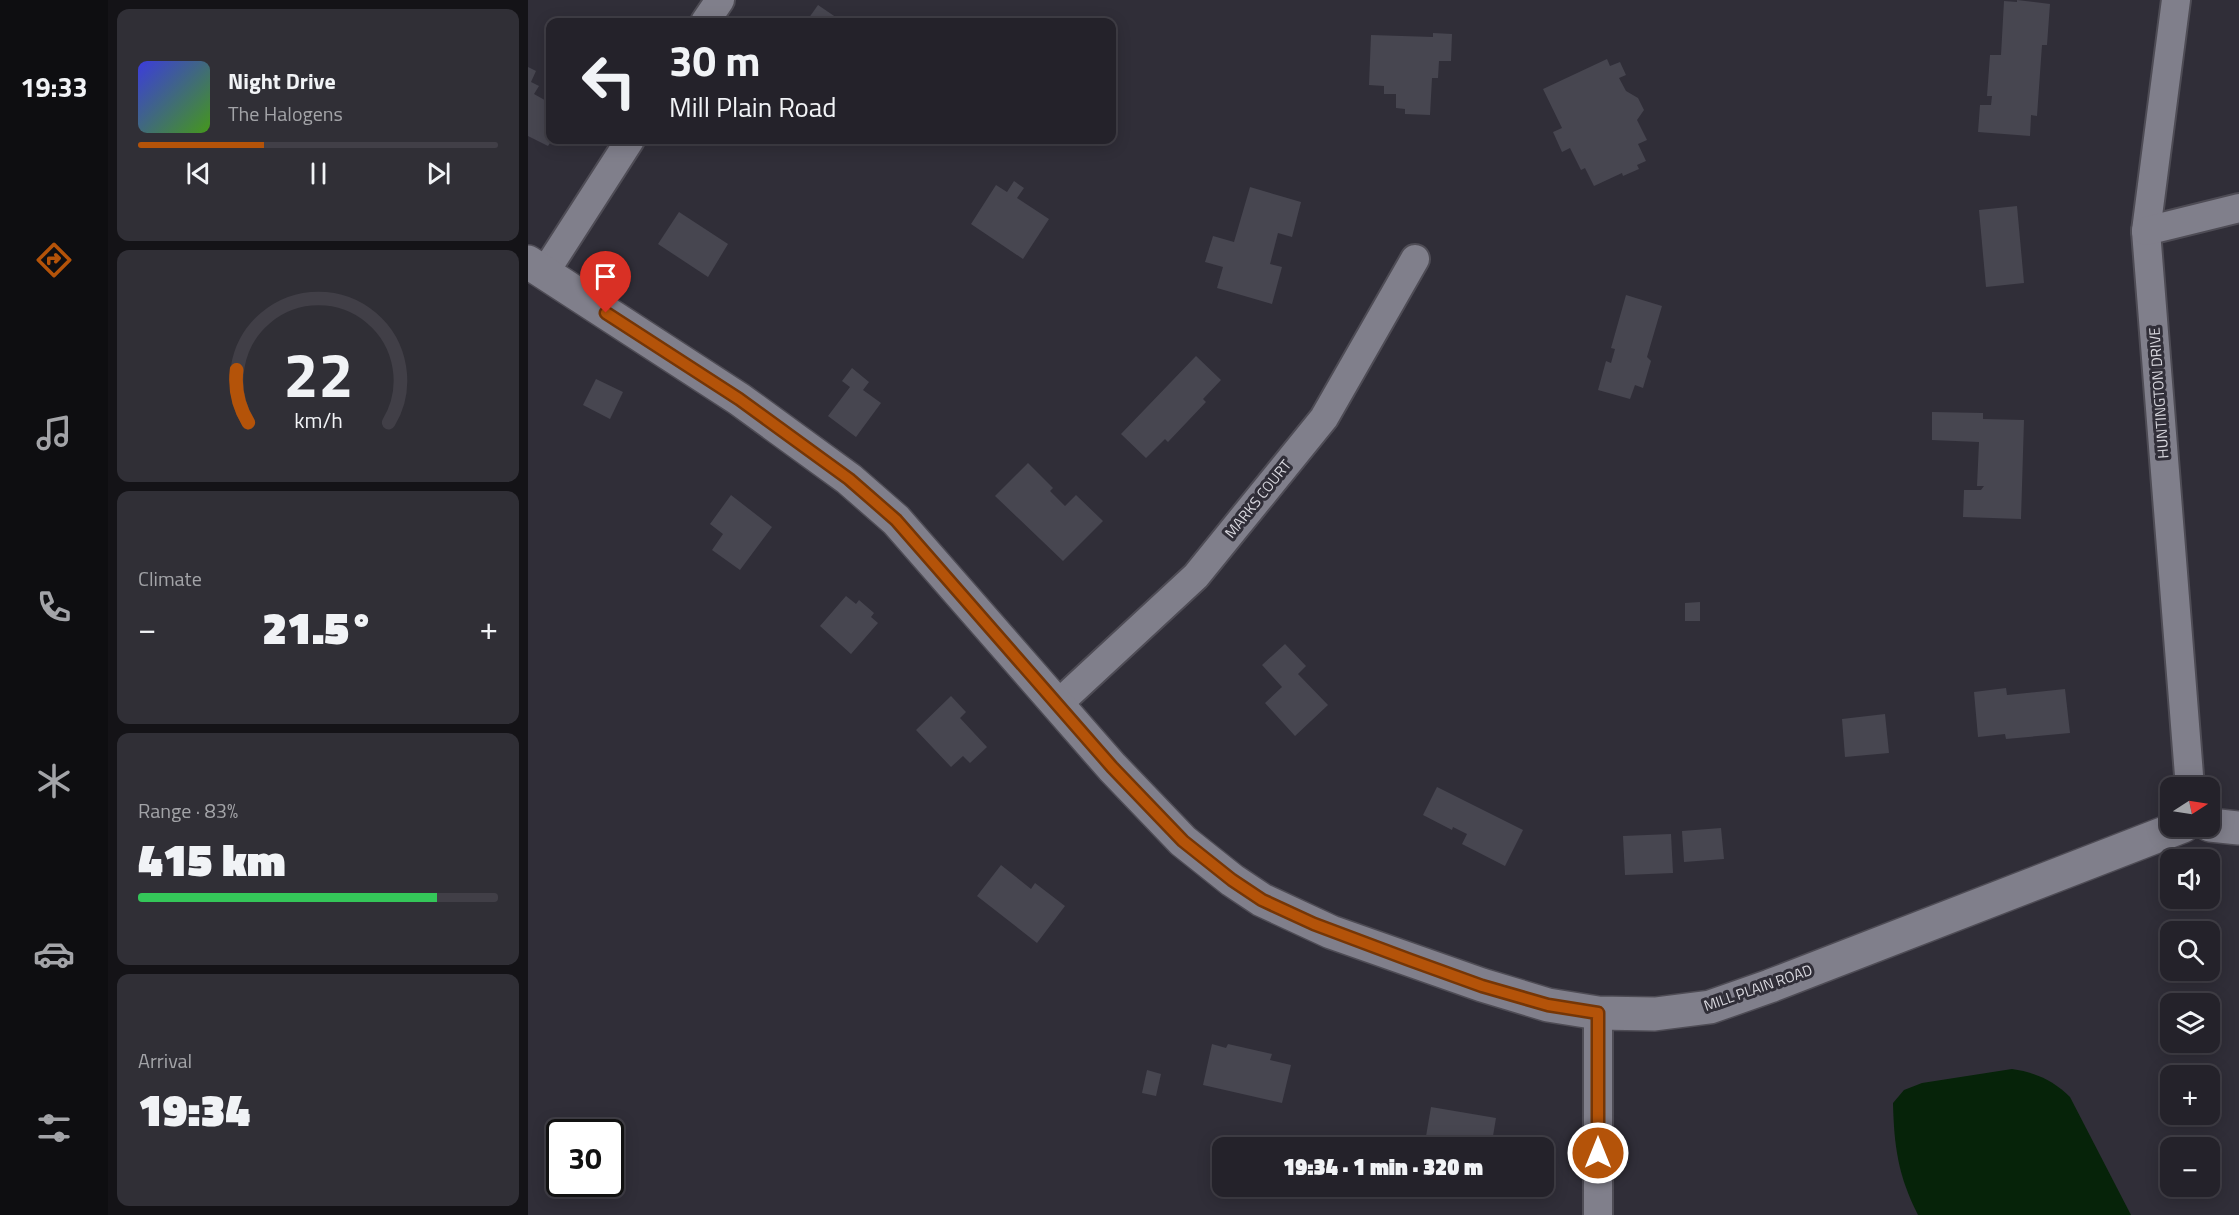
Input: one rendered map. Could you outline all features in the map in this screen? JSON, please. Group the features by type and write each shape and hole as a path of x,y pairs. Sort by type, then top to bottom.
{"street":[{"path":"708,18 720,0"},
{"name":"HUNTINGTON DRIVE","path":"2176,0 2146,231 2189,777"},
{"path":"536,267 627,144"},
{"path":"2146,231 2239,208"},
{"name":"MARKS COURT","path":"1058,704 1196,576 1324,418 1415,259"},
{"name":"MILL PLAIN ROAD","path":"536,267 739,399 849,479 896,520 1112,767 1183,841 1232,880 1262,900 1331,932 1482,986 1548,1005 1598,1013 1655,1014 1710,1007 1770,986 2160,835"},
{"path":"2220,826 2239,828"},
{"path":"1598,1013 1598,1215"}],"shaded area":[{"path":"2012,1069 2044,1078 2070,1097 2131,1215 1918,1215 1898,1160 1893,1103 1904,1090 1922,1083"}],"building":[{"path":"2017,0 2050,4 2047,45 2042,45 2037,116 2031,115 2030,136 1978,132 1980,105 1991,105 1992,96 1987,96 1990,55 2001,55 2004,1 2017,2"},
{"path":"818,5 837,18 809,18"},
{"path":"1433,33 1452,34 1451,61 1439,61 1438,78 1432,78 1430,115 1405,114 1405,109 1396,108 1396,94 1384,94 1384,86 1369,85 1371,35 1433,37"},
{"path":"1607,59 1610,66 1620,62 1626,75 1619,78 1626,91 1638,98 1644,110 1637,120 1647,140 1638,144 1646,161 1637,165 1639,169 1623,176 1622,173 1594,186 1585,168 1581,170 1570,148 1562,152 1553,132 1562,128 1543,89"},
{"path":"528,67 536,71 531,82 539,86 534,94 546,101 546,144 549,144 548,146 528,136"},
{"path":"1014,181 1024,188 1017,198 1049,219 1023,259 971,224 996,185 1007,192"},
{"path":"1250,187 1301,202 1292,237 1278,233 1270,264 1282,267 1272,304 1217,288 1223,267 1205,262 1213,236 1234,242"},
{"path":"2017,206 2024,283 1986,287 1979,210"},
{"path":"679,212 728,244 708,277 658,244"},
{"path":"1626,295 1662,306 1647,357 1651,361 1643,388 1635,385 1630,399 1598,390 1606,361 1611,363 1615,349 1611,348"},
{"path":"1196,356 1221,380 1203,399 1206,402 1168,442 1165,439 1146,458 1121,434"},
{"path":"852,368 869,382 863,390 881,403 856,437 828,416 850,387 842,381"},
{"path":"596,379 623,392 610,419 583,405"},
{"path":"1932,412 1983,413 1983,419 2024,420 2021,519 1963,517 1964,490 1981,490 1984,486 1977,486 1979,442 1932,440"},
{"path":"1028,463 1053,488 1050,491 1065,506 1076,495 1103,521 1063,561 995,496"},
{"path":"731,495 772,527 740,570 712,550 723,534 710,524"},
{"path":"846,596 856,604 859,600 874,613 871,617 878,623 851,654 820,626"},
{"path":"1700,602 1700,621 1685,621 1685,603"},
{"path":"1285,644 1306,666 1298,674 1328,705 1295,736 1265,703 1282,687 1262,665"},
{"path":"2006,688 2007,695 2065,689 2070,733 2006,739 2005,734 1978,737 1974,692"},
{"path":"951,696 966,712 960,718 987,747 970,763 963,756 951,767 916,730"},
{"path":"1885,714 1889,753 1845,757 1842,719"},
{"path":"1437,787 1523,830 1505,866 1462,844 1467,834 1453,827 1452,830 1423,815"},
{"path":"1721,828 1724,859 1684,862 1682,831"},
{"path":"1671,834 1673,873 1625,875 1623,836"},
{"path":"1001,865 1031,889 1035,883 1065,906 1037,943 977,896"},
{"path":"1212,1044 1226,1048 1228,1044 1272,1054 1270,1060 1291,1065 1282,1103 1203,1085"},
{"path":"1147,1070 1161,1074 1156,1096 1142,1093"},
{"path":"1431,1107 1496,1118 1493,1137 1426,1137"}],"route":[{"path":"606,313 739,399 849,479 896,520 1112,767 1183,841 1232,880 1262,900 1331,932 1482,986 1548,1005 1598,1013 1598,1153"}]}
